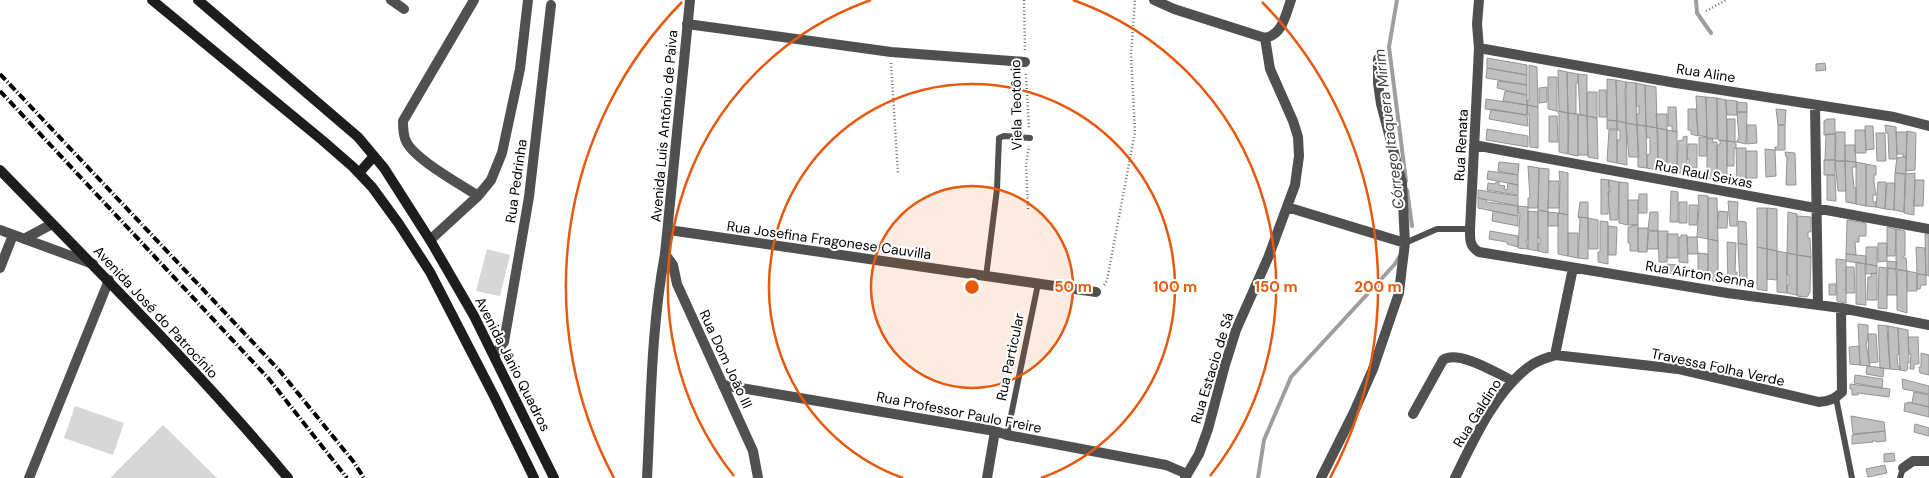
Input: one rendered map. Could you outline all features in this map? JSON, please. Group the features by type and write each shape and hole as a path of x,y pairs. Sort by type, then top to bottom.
{"main road":[{"path":"152,0 322,140 359,173 388,208 430,272 534,478"},
{"name":"Avenida Jânio Quadros","path":"199,0 358,137 398,188 430,240 494,355 554,478"},
{"path":"359,173 374,156"},
{"name":"Avenida José do Patrocínio","path":"0,170 109,280 256,440 288,478"},
{"path":"430,272 444,265"}],"street":[{"path":"392,0 404,9"},
{"path":"474,0 404,121 403,131 405,140 418,155 478,196"},
{"path":"430,240 478,196 490,180 502,153 520,70 528,0"},
{"name":"Avenida Luis Antônio de Paiva","path":"647,478 659,285 668,230 690,0"},
{"path":"1154,0 1265,38 1273,36 1281,28 1291,0"},
{"name":"Rua Renata","path":"1470,243 1479,48 1477,24 1479,0"},
{"name":"Rua Pedrinha","path":"494,355 504,342 529,196 551,6"},
{"path":"687,24 891,52 1026,62"},
{"name":"Rua Estacio de Sá","path":"1186,476 1199,454 1208,429 1224,366 1236,330 1268,258 1296,185 1299,156 1298,137 1270,69 1265,38"},
{"name":"Rua Aline","path":"1479,48 1894,117 1929,126"},
{"path":"1321,478 1373,369 1398,293 1405,243 1402,183 1381,104 1378,83 1378,59"},
{"path":"1815,105 1818,305"},
{"name":"Rua Raul Seixas","path":"1474,145 1929,229"},
{"path":"1287,206 1405,243"},
{"path":"24,239 52,224"},
{"path":"0,230 94,265"},
{"name":"Rua Josefina Fragonese Cauvilla","path":"668,230 1096,292"},
{"path":"0,268 13,235"},
{"name":"Rua Aírton Senna","path":"1470,243 1479,252 1727,293 1841,308 1929,325"},
{"name":"Rua Dom João III","path":"665,254 673,265 677,284 753,451 758,478"},
{"path":"1555,355 1573,268"},
{"path":"28,478 109,280"},
{"path":"1839,395 1841,308"},
{"name":"Rua Galdino","path":"1455,478 1492,410 1513,381 1530,366 1555,355"},
{"name":"Travessa Folha Verde","path":"1555,355 1678,369 1819,402 1828,402 1839,395"},
{"path":"1413,414 1443,360 1447,357 1453,356 1473,362 1513,381"},
{"name":"Rua Professor Paulo Freire","path":"723,385 995,431 1007,435 1166,465 1186,476"},
{"path":"987,478 995,431"},
{"path":"1902,473 1913,461 1929,461"}],"lane":[{"path":"986,277 997,189 999,138 1004,136 1030,138"},
{"path":"1405,243 1437,229 1470,229"},
{"name":"Rua Particular","path":"1007,435 1038,284"},
{"path":"1839,395 1852,478"}],"path":[{"name":"Viela Teotônio","path":"1024,0 1030,138 1026,164 1028,209"},
{"path":"1096,292 1107,280 1135,132 1131,55 1135,0"},
{"path":"1706,11 1726,0"},
{"path":"891,52 898,174"}],"shaded area":[{"path":"487,249 510,255 500,296 476,291"},
{"path":"75,406 124,423 113,455 64,438"},
{"path":"163,425 217,478 110,478"}],"building":[{"path":"1487,58 1527,65 1527,75 1487,68"},
{"path":"1825,63 1826,70 1816,71 1816,64"},
{"path":"1529,65 1537,67 1538,107 1527,105 1527,100 1529,101"},
{"path":"1487,68 1527,75 1527,85 1486,78"},
{"path":"1558,70 1567,72 1568,113 1559,111"},
{"path":"1567,72 1578,74 1578,83 1576,83 1576,114 1568,113"},
{"path":"1578,74 1587,75 1587,116 1580,115"},
{"path":"1548,77 1557,77 1557,111 1548,109"},
{"path":"1607,79 1616,80 1617,121 1607,120"},
{"path":"1616,80 1626,82 1626,123 1617,121"},
{"path":"1498,81 1527,85 1527,95 1497,88"},
{"path":"1626,82 1636,83 1637,125 1626,123"},
{"path":"1636,83 1645,85 1646,126 1637,125 1636,114 1639,114 1639,106 1636,106"},
{"path":"1645,85 1656,87 1657,128 1646,126"},
{"path":"1547,87 1547,102 1539,103 1539,88"},
{"path":"1599,90 1606,90 1607,117 1599,117"},
{"path":"1505,91 1527,95 1527,105 1503,101"},
{"path":"1587,92 1597,92 1597,118 1587,116"},
{"path":"1696,96 1706,97 1707,137 1698,135"},
{"path":"1706,97 1717,98 1717,139 1707,138"},
{"path":"1717,98 1726,100 1727,141 1718,140"},
{"path":"1486,99 1527,105 1527,115 1485,109"},
{"path":"1726,100 1737,101 1737,115 1727,115"},
{"path":"1737,102 1747,103 1747,112 1737,112"},
{"path":"1527,105 1538,107 1538,148 1530,147"},
{"path":"1668,107 1676,107 1677,132 1672,131 1672,126 1668,126"},
{"path":"1491,109 1527,115 1528,126 1489,119"},
{"path":"1688,109 1696,109 1698,136 1691,134 1691,130 1688,130"},
{"path":"1776,109 1786,110 1785,125 1778,125"},
{"path":"1557,111 1568,113 1568,154 1559,152 1559,114"},
{"path":"1737,112 1747,112 1746,144 1737,142 1739,140"},
{"path":"1568,113 1578,114 1578,156 1568,154"},
{"path":"1578,114 1587,116 1588,155 1578,155"},
{"path":"1656,114 1667,114 1667,130 1657,128"},
{"path":"1549,116 1557,116 1558,142 1549,142"},
{"path":"1587,116 1597,118 1598,159 1588,157"},
{"path":"1727,119 1735,119 1735,142 1727,141"},
{"path":"1835,119 1835,134 1824,135 1824,121"},
{"path":"1607,120 1617,121 1617,129 1607,129"},
{"path":"1617,121 1626,123 1627,165 1617,163 1617,140 1620,140 1620,130 1617,130"},
{"path":"1626,123 1637,125 1638,157 1629,157"},
{"path":"1637,125 1646,126 1647,168 1638,167"},
{"path":"1747,125 1756,125 1757,143 1747,144"},
{"path":"1778,125 1785,125 1785,150 1775,150 1775,147 1778,147"},
{"path":"1885,125 1896,127 1897,159 1889,159 1888,133 1886,133"},
{"path":"1646,126 1657,128 1658,170 1647,168 1647,155 1650,154 1650,137 1647,138"},
{"path":"1865,126 1873,126 1874,149 1866,150"},
{"path":"1657,128 1667,130 1667,171 1658,170"},
{"path":"1487,129 1528,136 1528,147 1486,140"},
{"path":"1609,130 1617,130 1617,163 1607,161"},
{"path":"1667,130 1677,132 1677,173 1667,171"},
{"path":"1855,130 1865,130 1866,153 1855,153"},
{"path":"1907,131 1916,133 1915,170 1906,171"},
{"path":"1836,132 1845,132 1845,161 1835,161"},
{"path":"1896,132 1907,132 1906,157 1903,157 1903,154 1897,154"},
{"path":"1876,133 1885,133 1886,161 1877,161"},
{"path":"1826,134 1835,134 1835,160 1825,160"},
{"path":"1687,136 1687,174 1677,173 1678,141 1683,140 1683,137"},
{"path":"1699,137 1707,137 1707,156 1699,156"},
{"path":"1707,138 1713,139 1712,142 1717,142 1717,180 1707,178"},
{"path":"1720,140 1727,141 1727,181 1717,180 1717,145 1720,145"},
{"path":"1727,141 1736,142 1734,166 1727,166"},
{"path":"1688,144 1697,144 1697,168 1689,168 1689,159 1687,159"},
{"path":"1845,145 1855,145 1856,162 1845,161"},
{"path":"1736,148 1746,148 1746,185 1737,183"},
{"path":"1765,149 1775,150 1776,176 1766,177"},
{"path":"1746,151 1757,151 1757,178 1746,178"},
{"path":"1785,152 1795,153 1796,185 1786,185 1787,157"},
{"path":"1906,157 1906,174 1895,173 1897,158"},
{"path":"1824,160 1835,160 1835,175 1824,175"},
{"path":"1835,161 1845,161 1846,191 1838,191"},
{"path":"1845,161 1856,162 1856,167 1852,167 1854,188 1856,188 1856,204 1846,202"},
{"path":"1499,162 1519,164 1518,175 1498,171"},
{"path":"1856,162 1866,164 1866,206 1856,204"},
{"path":"1866,164 1876,166 1874,182 1876,195 1873,195 1873,202 1876,202 1876,207 1866,206"},
{"path":"1528,166 1539,168 1538,208 1528,208 1528,198 1530,198"},
{"path":"1539,168 1549,169 1548,212 1538,210"},
{"path":"1488,171 1518,175 1518,185 1487,179"},
{"path":"1559,171 1568,173 1568,215 1559,213"},
{"path":"1895,173 1905,174 1904,212 1894,210"},
{"path":"1915,173 1914,215 1904,212 1906,174"},
{"path":"1827,175 1835,175 1836,201 1827,200"},
{"path":"1601,179 1609,180 1608,214 1601,214"},
{"path":"1609,180 1619,182 1618,220 1610,220"},
{"path":"1915,180 1924,180 1923,206 1914,206"},
{"path":"1549,181 1559,181 1559,208 1548,208"},
{"path":"1499,182 1499,185 1505,186 1504,189 1507,190 1508,183 1518,185 1518,195 1487,190 1488,183 1495,184"},
{"path":"1619,182 1628,183 1628,225 1619,223"},
{"path":"1878,182 1886,182 1885,209 1876,207"},
{"path":"1887,183 1895,183 1894,210 1885,209"},
{"path":"1478,190 1518,196 1518,206 1478,198"},
{"path":"1671,191 1678,192 1678,222 1670,222"},
{"path":"1639,194 1647,194 1647,213 1638,213"},
{"path":"1698,195 1708,196 1708,239 1697,237"},
{"path":"1478,198 1487,200 1486,202 1518,206 1518,216 1478,208"},
{"path":"1708,198 1717,198 1718,241 1708,239"},
{"path":"1628,200 1638,200 1638,225 1628,225"},
{"path":"1728,201 1738,202 1737,226 1730,226"},
{"path":"1580,202 1588,202 1588,218 1578,217"},
{"path":"1679,202 1687,202 1687,223 1679,223"},
{"path":"1689,205 1698,205 1697,225 1689,225"},
{"path":"1518,206 1528,207 1528,240 1526,240 1528,249 1518,248 1520,213 1518,213"},
{"path":"1757,208 1767,208 1767,249 1757,247"},
{"path":"1767,208 1777,209 1777,251 1767,249"},
{"path":"1538,210 1548,212 1548,253 1538,251 1540,238 1538,238"},
{"path":"1493,211 1518,216 1518,226 1492,221"},
{"path":"1528,211 1538,212 1538,251 1528,249"},
{"path":"1719,211 1728,212 1727,228 1717,228"},
{"path":"1548,212 1558,213 1558,226 1548,226"},
{"path":"1650,212 1658,212 1658,231 1648,230"},
{"path":"1788,212 1797,214 1797,255 1787,253"},
{"path":"1558,213 1568,215 1568,256 1558,254"},
{"path":"1797,216 1811,217 1811,232 1808,232 1808,238 1810,238 1811,257 1797,255"},
{"path":"1578,217 1588,218 1588,259 1578,258 1580,219"},
{"path":"1588,218 1598,220 1598,249 1589,249"},
{"path":"1847,220 1866,223 1866,236 1859,236 1859,242 1855,242 1856,255 1846,254"},
{"path":"1600,221 1608,222 1608,264 1598,262 1598,252 1600,252"},
{"path":"1738,221 1746,222 1747,245 1738,243"},
{"path":"1632,225 1638,225 1638,251 1630,251 1630,243 1628,243 1628,227 1632,227"},
{"path":"1608,226 1617,227 1616,255 1608,255"},
{"path":"1887,227 1896,229 1895,256 1887,256"},
{"path":"1638,228 1648,228 1647,252 1638,252"},
{"path":"1896,229 1905,231 1905,256 1903,258 1906,258 1907,271 1896,269"},
{"path":"1490,231 1518,236 1518,247 1507,244 1507,242 1489,239"},
{"path":"1649,231 1658,231 1658,249 1647,249"},
{"path":"1658,231 1668,231 1667,262 1659,262"},
{"path":"1568,233 1578,233 1578,258 1568,256"},
{"path":"1667,234 1678,234 1678,258 1667,258"},
{"path":"1925,234 1929,235 1929,276 1926,275"},
{"path":"1681,235 1687,235 1688,263 1679,262 1679,237 1681,238"},
{"path":"1687,237 1697,237 1698,254 1688,254"},
{"path":"1708,239 1718,241 1718,282 1708,280"},
{"path":"1727,242 1736,243 1735,272 1737,272 1737,285 1728,283"},
{"path":"1738,243 1747,245 1747,286 1740,285"},
{"path":"1878,243 1887,243 1887,261 1878,262"},
{"path":"1757,247 1767,249 1767,291 1757,289"},
{"path":"1866,247 1877,247 1877,266 1866,264"},
{"path":"1916,247 1925,248 1926,275 1917,274"},
{"path":"1767,249 1777,251 1777,280 1767,279"},
{"path":"1777,251 1787,253 1787,293 1777,292"},
{"path":"1698,253 1708,254 1708,280 1698,279"},
{"path":"1787,253 1797,255 1797,295 1787,293 1789,275 1787,275"},
{"path":"1846,254 1866,256 1866,264 1846,261"},
{"path":"1797,255 1811,257 1810,292 1807,297 1797,296"},
{"path":"1836,259 1846,260 1846,303 1837,301"},
{"path":"1887,261 1897,262 1896,269 1887,268"},
{"path":"1856,262 1865,264 1866,305 1856,304"},
{"path":"1667,264 1678,265 1678,274 1667,273"},
{"path":"1866,264 1877,266 1877,273 1866,274"},
{"path":"1846,267 1854,267 1855,293 1846,293"},
{"path":"1879,267 1887,268 1887,309 1878,308"},
{"path":"1888,268 1896,269 1897,295 1887,295"},
{"path":"1897,270 1907,271 1907,313 1897,310"},
{"path":"1907,271 1917,273 1917,291 1907,291"},
{"path":"1877,273 1877,300 1867,300 1868,277 1871,277 1871,274"},
{"path":"1917,274 1926,275 1926,285 1921,285 1920,289 1917,289"},
{"path":"1829,284 1836,284 1836,295 1829,295"},
{"path":"1858,324 1868,325 1866,344 1870,366 1860,365"},
{"path":"1878,325 1888,326 1890,369 1880,368"},
{"path":"1888,326 1898,328 1899,354 1897,355 1900,370 1890,369"},
{"path":"1898,328 1908,330 1909,363 1907,363 1908,369 1906,371 1900,370"},
{"path":"1868,334 1876,334 1878,362 1869,363"},
{"path":"1908,337 1918,337 1919,364 1914,364 1914,369 1910,369 1911,354 1909,354"},
{"path":"1859,346 1860,365 1850,364 1849,347"},
{"path":"1921,353 1929,355 1929,375 1920,373"},
{"path":"1867,366 1884,368 1883,377 1866,374"},
{"path":"1855,375 1883,379 1882,388 1854,383"},
{"path":"1902,379 1929,386 1929,394 1903,389"},
{"path":"1850,384 1890,389 1889,397 1858,393 1858,395 1852,395"},
{"path":"1914,392 1929,395 1929,407 1912,403"},
{"path":"1905,403 1929,407 1929,417 1904,411"},
{"path":"1851,416 1884,422 1885,431 1853,434"},
{"path":"1915,424 1929,428 1929,436 1914,432"},
{"path":"1885,431 1886,441 1877,442 1873,440 1873,442 1852,444 1852,435"},
{"path":"1894,453 1895,461 1884,462 1884,454"},
{"path":"1885,465 1887,473 1868,477 1866,469"}],"waterway":[{"name":"Córrego Itaquera Mirim","path":"1397,0 1389,47 1406,181"},
{"path":"1696,0 1697,13 1711,33"},
{"name":"Córrego Itaquera Mirim","path":"1407,190 1412,226"},
{"name":"Córrego Itaquera Mirim","path":"1258,478 1264,440 1291,377 1395,264 1399,257"}],"railway":[{"path":"0,74 279,370 353,461 364,478"},
{"path":"0,91 269,379 347,478"}]}
